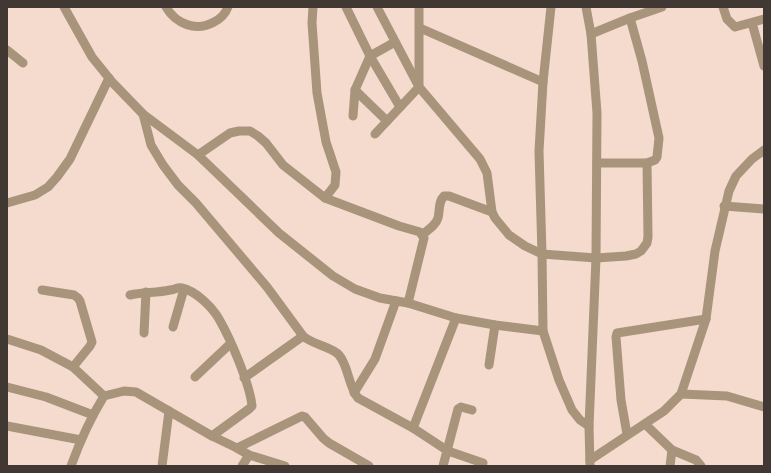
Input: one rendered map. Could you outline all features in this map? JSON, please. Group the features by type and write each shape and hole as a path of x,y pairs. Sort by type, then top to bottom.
{"street":[{"path":"64,7 92,57 109,78 143,114 198,155 279,234 333,276 355,289 380,298 408,303 456,318 543,331"},
{"path":"166,7 170,14 178,21 189,26 198,27 207,26 223,17 228,7"},
{"path":"313,7 312,24 317,92 326,142 336,172 335,185 325,198"},
{"path":"377,7 419,87 480,159 487,173 492,212 495,218 509,234 525,246 542,254 596,258 626,256 636,254 641,251 647,243 648,237 647,163"},
{"path":"374,134 419,87 419,7"},
{"path":"552,7 543,82 539,151 543,331 559,380 572,410 580,420 589,426"},
{"path":"586,7 591,34 597,113 596,258 589,426 590,463"},
{"path":"591,34 662,7"},
{"path":"723,7 727,19 737,27 764,19"},
{"path":"350,8 370,56 400,107"},
{"path":"597,163 647,163 655,160 657,156 659,138 642,61 630,18"},
{"path":"752,22 764,66"},
{"path":"420,28 543,82"},
{"path":"353,116 356,90 370,56 395,42"},
{"path":"7,50 23,63"},
{"path":"7,203 35,195 48,187 57,177 70,159 109,78"},
{"path":"356,90 387,121"},
{"path":"143,114 151,145 163,166 267,287 303,336 310,342 334,351 339,355 354,393 358,398 414,428 448,451 483,463"},
{"path":"198,155 230,133 250,131 266,142 283,165 325,198 399,226 420,232 424,238 408,303"},
{"path":"590,463 627,434 664,411 681,394 706,319 715,252 724,206 729,190 736,176 752,159 764,150"},
{"path":"422,235 436,223 441,200 444,196 449,196 492,212"},
{"path":"724,206 764,209"},
{"path":"130,295 179,288 184,289 196,295 208,305 218,318 244,378 251,407 212,436"},
{"path":"173,327 184,289"},
{"path":"42,290 74,295 80,301 92,342 73,367"},
{"path":"144,333 146,292"},
{"path":"354,393 375,359 396,301"},
{"path":"414,428 456,318"},
{"path":"627,434 621,400 616,337 617,333 706,319"},
{"path":"489,366 495,325"},
{"path":"244,378 303,336"},
{"path":"7,338 41,350 73,367 104,396"},
{"path":"196,377 230,344"},
{"path":"7,387 46,397 93,415"},
{"path":"71,466 81,440 104,396 124,391 136,392 212,436 249,455 285,466"},
{"path":"681,394 727,396 764,407"},
{"path":"444,466 458,408 461,407 472,410"},
{"path":"162,466 169,411"},
{"path":"237,448 302,416 305,417 329,443 369,466"},
{"path":"645,424 672,450 696,460 701,466"},
{"path":"7,426 81,440"},
{"path":"670,466 672,450"},
{"path":"242,466 249,455"}]}
